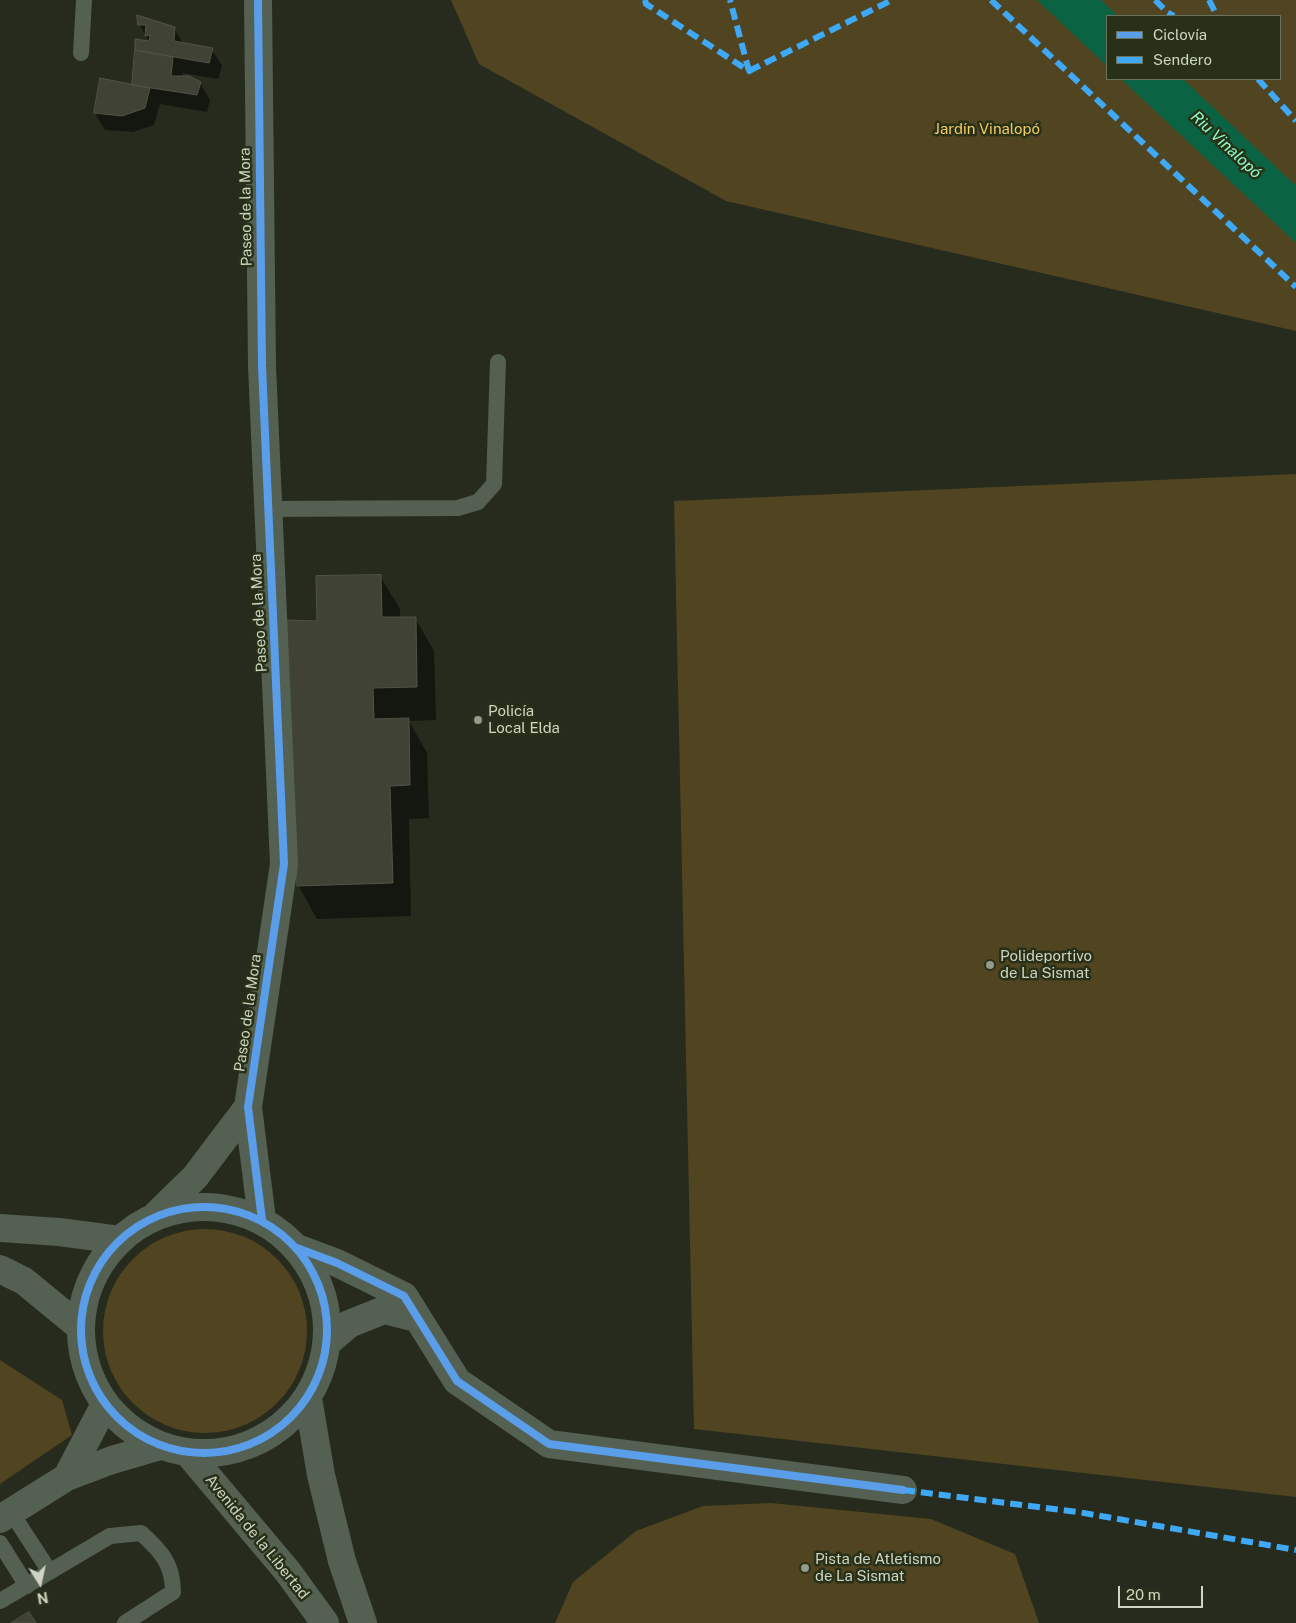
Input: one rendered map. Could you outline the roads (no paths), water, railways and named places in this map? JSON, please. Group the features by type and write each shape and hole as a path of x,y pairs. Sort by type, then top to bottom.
{"street":[{"name":"Paseo de la Mora","path":"258,0 262,366 284,864 248,1107 262,1220"},
{"name":"Paseo de la Mora","path":"154,1217 195,1177 248,1107"},
{"path":"190,1207 227,1208 262,1220 281,1232 297,1248 316,1276 327,1308 328,1342 322,1371 308,1398 285,1424 256,1443 222,1453 188,1453 160,1446 130,1429 105,1404 86,1368 80,1327 86,1295 99,1265 120,1240 154,1217 190,1207"},
{"path":"0,1228 59,1232 120,1240"},
{"path":"297,1248 337,1263 404,1296 416,1318 458,1381 549,1444 903,1490"},
{"path":"0,1268 24,1281 80,1327"},
{"path":"328,1342 349,1324 384,1310 416,1318"},
{"path":"308,1398 321,1475 340,1552 363,1623"},
{"path":"67,1477 105,1404"},
{"path":"5,1515 67,1477 112,1460 160,1446"},
{"name":"Avenida de la Libertad","path":"188,1453 288,1572 325,1623"}],"lane":[{"path":"81,53 84,0"},
{"path":"268,509 458,508 478,502 494,484 498,362"},
{"path":"5,1515 50,1572"},
{"path":"0,1602 110,1536 141,1533 160,1550 173,1577 173,1592 125,1623"},
{"path":"0,1543 27,1586"}],"water":[{"path":"1037,0 1101,0 1117,15 1106,15 1106,65"},
{"name":"Riu Vinalopó","path":"1122,80 1184,80 1296,186 1296,243"}],"place":[{"name":"Policía Local Elda","path":"478,720"},
{"name":"Polideportivo de La Sismat","path":"990,965"},
{"name":"Pista de Atletismo de La Sismat","path":"805,1568"}],"park label":[{"name":"Jardín Vinalopó","path":"987,129"}]}
